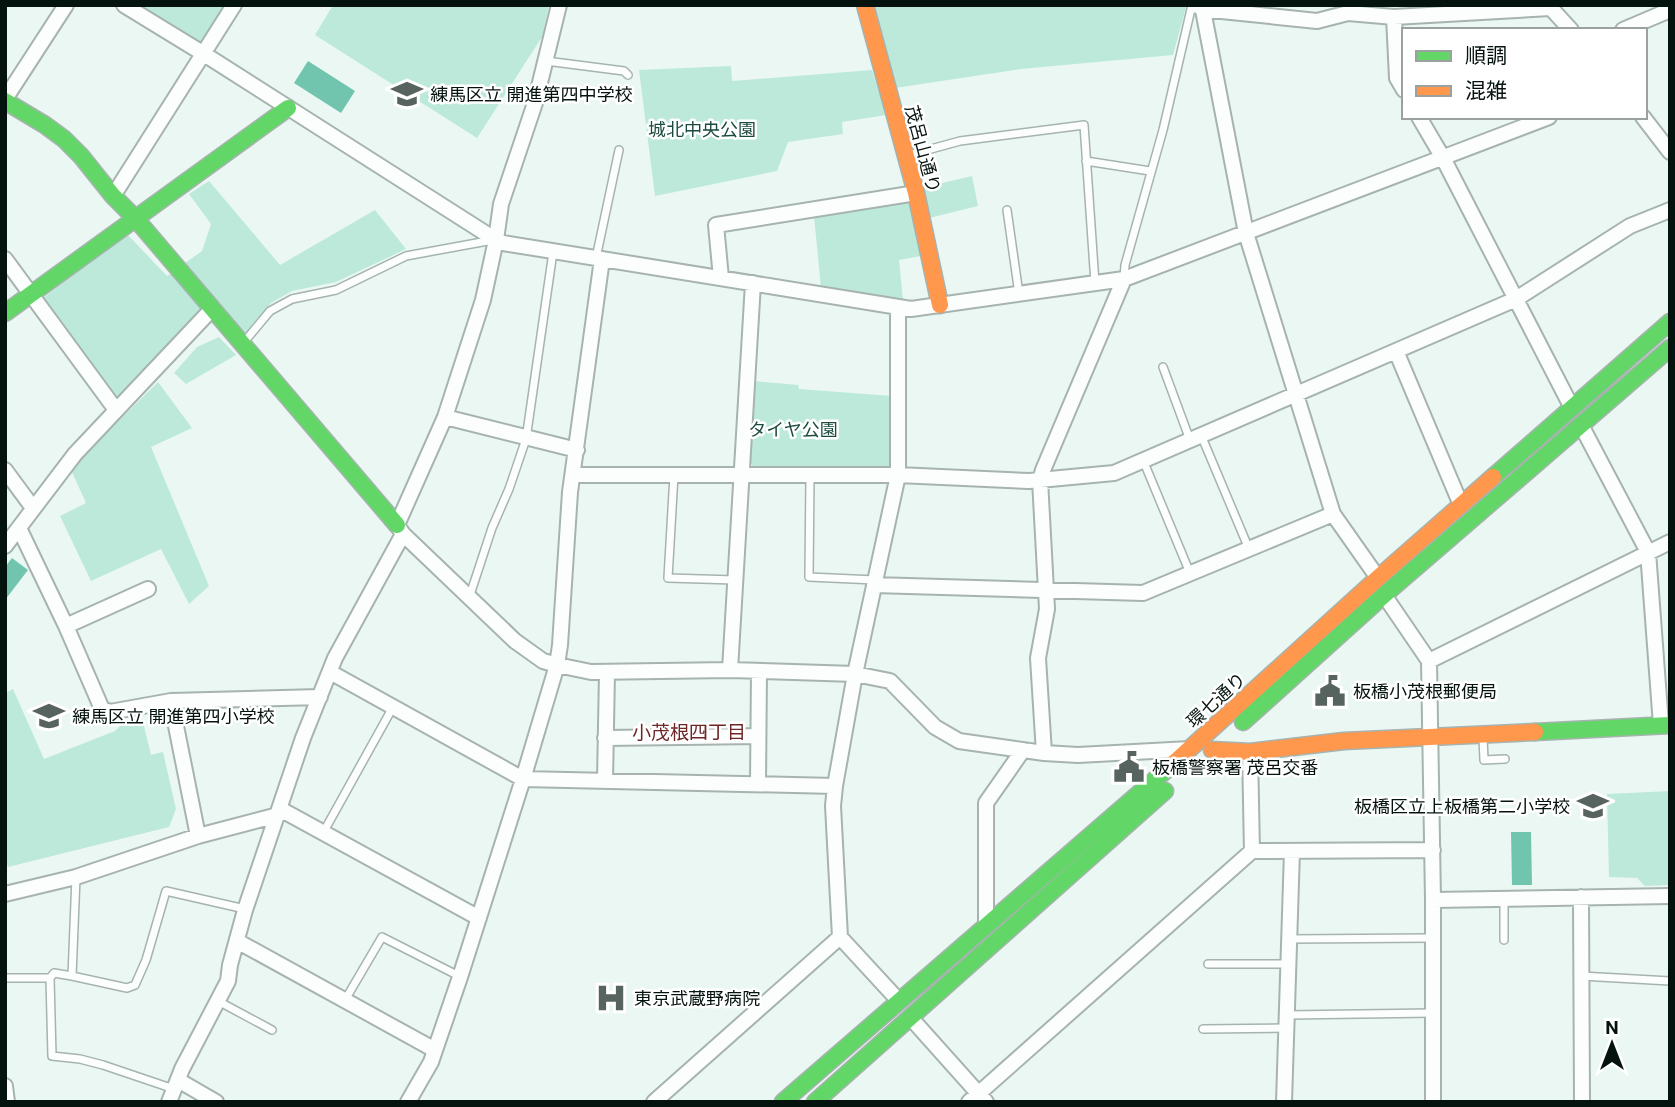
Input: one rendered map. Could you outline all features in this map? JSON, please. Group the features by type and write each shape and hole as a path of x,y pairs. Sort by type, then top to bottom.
{"main road":[{"name":"茂呂山通り","path":"865,5 916,193 940,304"},
{"path":"5,100 46,125 81,156 400,530"},
{"path":"5,313 288,108"},
{"name":"環七通り","path":"783,1102 986,926 1200,756 1378,578 1670,322"},
{"name":"環七通り","path":"815,1102 1200,756 1670,348"},
{"path":"1200,756 1344,741 1665,725"}],"street":[{"path":"5,100 66,5"},
{"path":"124,5 503,243 911,309 1124,279 1544,119"},
{"path":"113,196 234,5"},
{"path":"216,1102 173,1090 228,981 245,909 303,738 335,658 400,530 445,417 484,300 501,204 536,103 559,5"},
{"path":"1378,578 1333,514 1246,233 1201,7 1317,20 1348,13 1394,17 1549,6 1569,28"},
{"path":"1628,28 1670,10"},
{"path":"1394,17 1397,78 1402,87"},
{"path":"1420,119 1572,408"},
{"path":"1645,119 1670,152"},
{"path":"721,278 716,225 916,193"},
{"path":"573,475 898,475 1040,480 1114,473 1516,299 1630,226 1670,210"},
{"path":"408,1102 431,1062 460,977 557,665 570,492 599,258"},
{"path":"5,259 116,410"},
{"path":"1044,753 1038,658 1047,610 1040,480 1124,279"},
{"path":"730,670 753,284"},
{"path":"898,307 898,475 855,674 833,806 840,937 899,1001"},
{"path":"5,545 75,454 212,309"},
{"path":"1396,351 1461,505"},
{"path":"445,417 576,450"},
{"path":"1581,425 1648,552 1665,725"},
{"path":"5,470 33,508"},
{"path":"875,582 1143,593 1333,514"},
{"path":"19,528 102,709 110,712 171,701 320,697"},
{"path":"400,530 515,641 528,652 557,665 591,672 730,670 855,674 890,681 935,727 959,741 1044,753 1200,756"},
{"path":"1429,660 1670,541"},
{"path":"66,626 148,589"},
{"path":"1384,595 1429,660 1433,850 1433,1102"},
{"path":"605,780 607,671"},
{"path":"758,784 759,671"},
{"path":"330,672 523,779 835,786"},
{"path":"171,701 198,836"},
{"path":"605,738 758,736"},
{"path":"986,926 986,803 1023,750"},
{"path":"1250,752 1252,851"},
{"path":"5,894 76,877 279,812 479,918"},
{"path":"910,1017 978,1099 1252,851 1433,850"},
{"path":"1284,1102 1292,851"},
{"path":"1433,901 1670,896"},
{"path":"1581,897 1582,1102"},
{"path":"662,1099 840,937"},
{"path":"237,941 435,1050"},
{"path":"5,1086 7,1102"}],"lane":[{"path":"1124,279 1125,265 1163,130 1191,9 1201,7"},
{"path":"546,61 624,71 628,75"},
{"path":"905,156 960,141 1084,125 1095,282"},
{"path":"599,258 619,150"},
{"path":"1086,161 1150,171"},
{"path":"1007,210 1019,294"},
{"path":"242,344 270,311 292,299 336,290 406,256 496,240"},
{"path":"469,598 526,439 553,251"},
{"path":"1163,367 1249,549"},
{"path":"1143,460 1191,574"},
{"path":"674,475 668,578 735,580"},
{"path":"810,475 809,578 875,582"},
{"path":"323,833 393,707"},
{"path":"1483,734 1484,761 1505,759"},
{"path":"72,976 76,877"},
{"path":"173,1090 103,1065 52,1056 50,978 54,973 127,988 135,985 146,960 166,891 245,909"},
{"path":"1504,899 1504,940"},
{"path":"345,1001 382,937 460,977"},
{"path":"1289,939 1433,938"},
{"path":"1208,964 1288,964"},
{"path":"1581,976 1670,981"},
{"path":"5,978 50,978"},
{"path":"218,1001 272,1030"},
{"path":"1203,1028 1433,1013"}],"green space":[{"path":"137,5 226,5 204,40 197,42"},
{"path":"333,5 549,5 542,37 477,138 315,35"},
{"path":"873,5 1186,7 1173,55 1021,69 895,88"},
{"name":"城北中央公園","path":"731,66 732,81 872,70 886,115 842,122 843,134 788,142 777,171 655,196 639,70"},
{"path":"972,176 978,206 929,218 921,188"},
{"path":"209,181 280,265 375,210 406,249 336,282 292,291 271,303 243,336 213,301 118,403 42,299 126,233 167,276 202,251 211,224 189,194"},
{"path":"902,200 911,205 921,256 899,260 903,300 821,288 814,216"},
{"path":"219,337 236,355 186,384 174,373 197,347"},
{"name":"タイヤ公園","path":"754,381 798,385 799,389 892,396 891,464 886,469 757,470 749,462"},
{"path":"158,382 192,428 151,447 209,586 189,604 161,549 91,581 60,516 86,503 71,470"},
{"path":"13,689 44,759 115,731 123,723 142,718 151,755 163,752 176,809 169,827 8,867 5,857 5,693"},
{"path":"1670,791 1670,885 1645,886 1637,878 1609,877 1607,794"}],"shaded area":[{"path":"308,61 355,91 341,113 294,83"},
{"path":"12,558 28,570 5,600 5,567"},
{"path":"1511,832 1531,832 1532,885 1512,885"}],"traffic: fast":[{"path":"5,101 45,125 81,156 397,525"},
{"path":"5,313 288,108"},
{"path":"1493,477 1670,322"},
{"path":"1243,722 1384,595 1670,348"},
{"path":"1535,732 1670,725"},
{"path":"783,1102 1173,764"},
{"path":"815,1102 1165,791"}],"traffic: slow":[{"path":"865,5 916,193 940,305"},
{"path":"1173,764 1493,477"},
{"path":"1212,750 1250,752 1344,741 1535,732"}],"place":[{"name":"練馬区立 開進第四中学校","path":"407,94"},
{"name":"板橋小茂根郵便局","path":"1330,691"},
{"name":"練馬区立 開進第四小学校","path":"49,716"},
{"name":"板橋警察署 茂呂交番","path":"1129,767"},
{"name":"板橋区立上板橋第二小学校","path":"1593,806"},
{"name":"東京武蔵野病院","path":"611,998"}],"district":[{"name":"小茂根四丁目","path":"689,732"}]}
